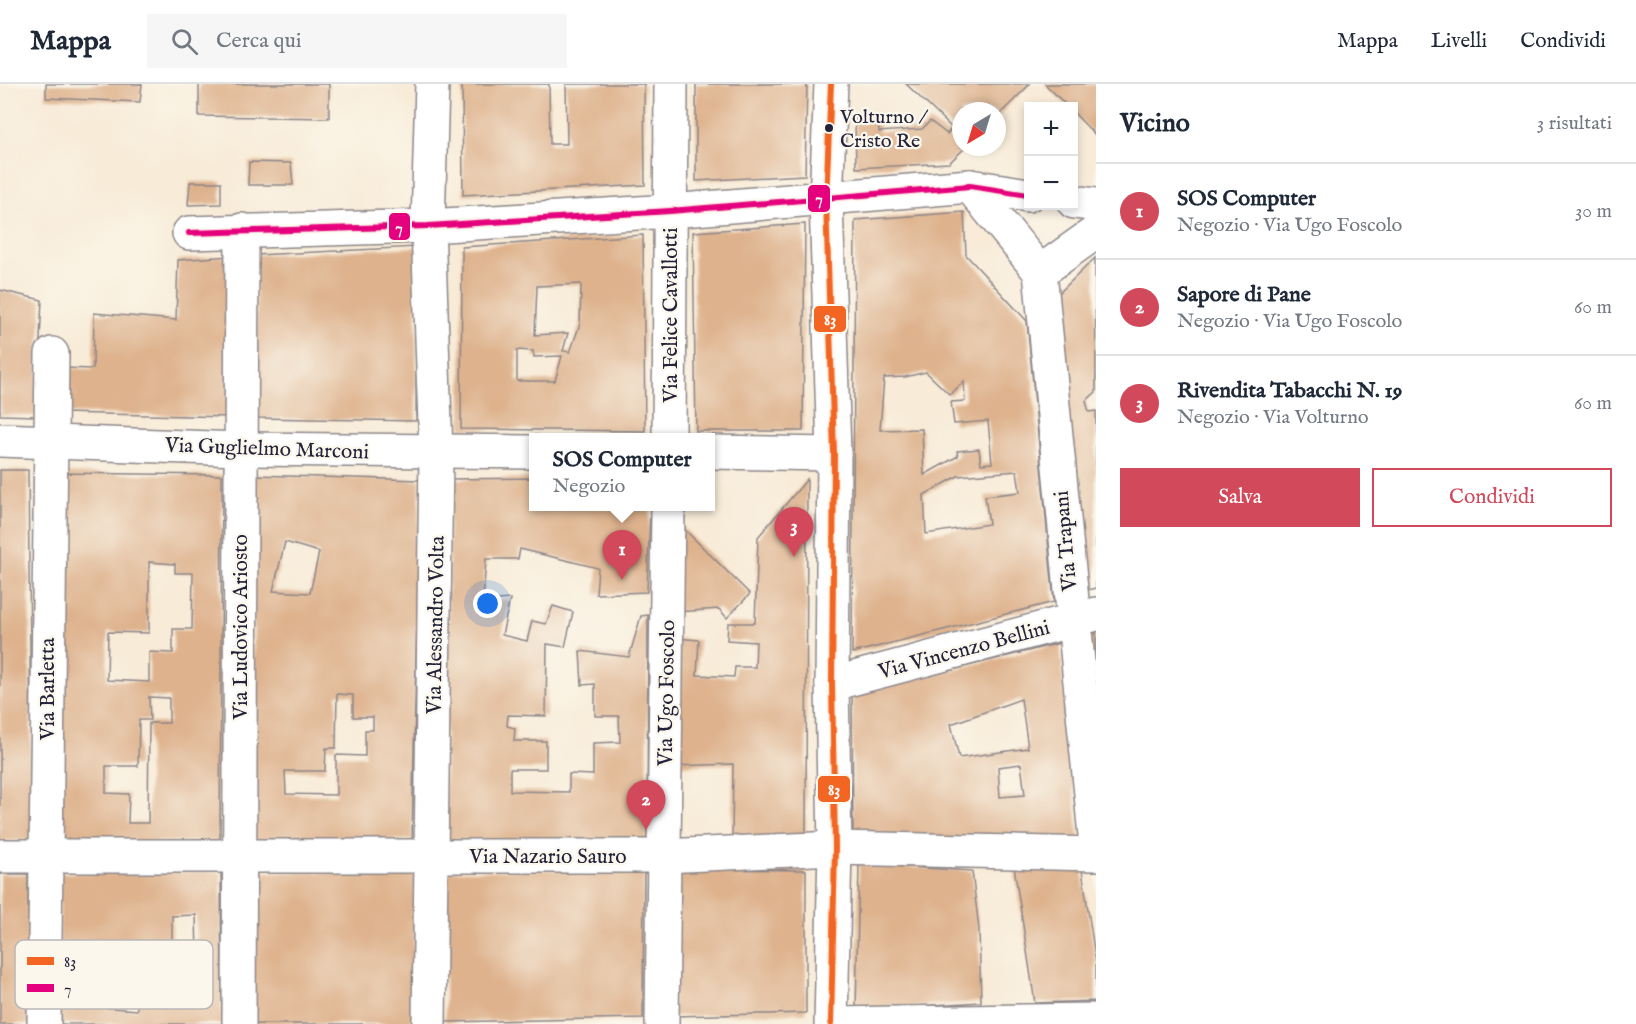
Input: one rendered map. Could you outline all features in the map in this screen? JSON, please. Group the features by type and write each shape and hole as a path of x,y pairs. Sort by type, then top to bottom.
{"street":[{"name":"Via Alessandro Volta","path":"429,1024 436,452 428,226 432,84"},
{"name":"Via Felice Cavallotti","path":"669,433 671,84"},
{"path":"831,84 826,200 834,454 832,684 835,848 832,1024 1096,1020"},
{"path":"970,186 1040,272 1096,232"},
{"path":"189,233 428,226 826,200 970,186 1024,194"},
{"path":"1078,202 1096,205"},
{"name":"Via Ludovico Ariosto","path":"239,1024 241,854 239,449 242,230"},
{"name":"Via Trapani","path":"1040,272 1084,618 1096,846"},
{"name":"Via Barletta","path":"46,940 49,440 52,354"},
{"name":"Via Guglielmo Marconi","path":"0,440 49,440 239,449 529,452"},
{"path":"715,452 834,454"},
{"name":"Via Ugo Foscolo","path":"662,1024 668,511"},
{"name":"Via Vincenzo Bellini","path":"832,684 1084,618"},
{"name":"Via Nazario Sauro","path":"0,856 241,854 663,856 835,848 1096,855"},
{"name":"Via Barletta","path":"44,1009 44,1024"}],"building":[{"path":"46,84 142,84 140,102 46,98"},
{"path":"199,84 329,84 329,118 199,116"},
{"path":"462,84 549,84 550,144 567,144 566,84 644,84 645,185 463,195"},
{"path":"696,84 807,84 805,175 696,181"},
{"path":"906,84 1030,84 1006,108 1006,102 952,102 952,128"},
{"path":"1045,84 1096,84 1096,136 1078,117 1078,102 1063,102"},
{"path":"878,117 879,132 922,129 930,121 947,134 952,128 952,156 956,156 949,163 856,168 855,119"},
{"path":"249,162 291,163 293,185 248,185"},
{"path":"190,182 221,182 221,204 188,205"},
{"path":"964,212 966,255 1027,321 1054,602 852,653 855,220","holes":["926,372 950,395 964,381 965,401 951,402 954,424 988,421 992,463 981,464 979,449 957,451 958,456 924,475 922,429 880,430 884,378 905,377","1017,471 1020,492 985,496 989,524 926,534 924,495 958,476"]},
{"path":"805,224 803,431 696,431 693,232"},
{"path":"643,235 645,431 461,429 462,247","holes":["581,284 580,324 570,352 563,351 568,333 535,335 537,286","517,350 533,351 534,357 562,356 555,381 517,381"]},
{"path":"417,247 416,421 257,418 256,255"},
{"path":"230,256 230,417 62,413 63,368 93,369 94,313 176,320 178,260"},
{"path":"1095,258 1096,392 1086,401 1089,412 1096,411 1096,588 1083,591 1054,298"},
{"path":"0,290 42,300 36,416 0,415"},
{"path":"0,470 28,470 32,840 0,841"},
{"path":"56,473 222,475 220,842 60,842","holes":["149,562 175,564 175,573 193,573 192,629 173,629 173,653 149,652 149,682 107,680 108,632 149,633","149,697 169,698 169,723 149,723 148,823 128,823 129,794 106,793 106,766 138,766 139,720 150,720"]},
{"path":"254,475 420,480 412,840 253,840","holes":["285,542 319,552 310,593 273,591","337,694 353,695 353,717 373,717 373,730 365,730 365,756 336,755 336,795 286,794 285,771 325,771 326,748 336,748"]},
{"path":"529,478 529,511 650,511 647,592 596,594 598,568 520,549 518,559 486,559 483,601 510,599 502,635 527,641 532,621 546,624 553,606 573,612 565,647 547,644 546,716 508,715 507,726 515,728 514,741 546,741 546,769 510,769 510,791 569,792 569,774 593,775 593,743 620,742 619,716 595,716 595,684 582,685 580,651 629,657 641,616 648,615 647,841 444,840 450,479"},
{"path":"807,479 806,841 732,840 733,764 675,766 676,638 699,640 697,675 734,677 735,667 755,667 756,642 727,640 728,623 755,623 758,537"},
{"path":"678,523 750,594 727,618 719,609 677,612"},
{"path":"1096,633 1096,700 1088,636"},
{"path":"1060,643 1079,839 853,840 852,695","holes":["1021,699 1028,748 959,758 951,724","1021,764 1025,795 1000,797 998,767"]},
{"path":"859,864 972,871 979,929 981,1002 856,1010"},
{"path":"1014,867 1082,870 1096,963 1096,1001 1035,1003"},
{"path":"644,869 643,1018 445,1022 445,871"},
{"path":"676,869 806,870 806,1013 673,1016"},
{"path":"221,872 222,1024 59,1024 59,1009 213,1009 213,940 197,940 196,915 172,916 172,940 60,940 60,873"},
{"path":"251,872 416,873 412,1024 250,1024"},
{"path":"0,874 28,874 29,940 15,940 15,1009 30,1009 30,1024 0,1024"}],"transit line":[{"name":"83","path":"831,84 826,200 834,454 832,684 835,848 831,1024"},
{"name":"7","path":"189,233 428,226 670,211 970,186 1024,194"}],"place":[{"name":"Volturno / Cristo Re","path":"829,128"},
{"name":"Rivendita Tabacchi N. 19","path":"794,557"},
{"name":"SOS Computer","path":"622,580"},
{"name":"Sapore di Pane","path":"646,830"}]}
